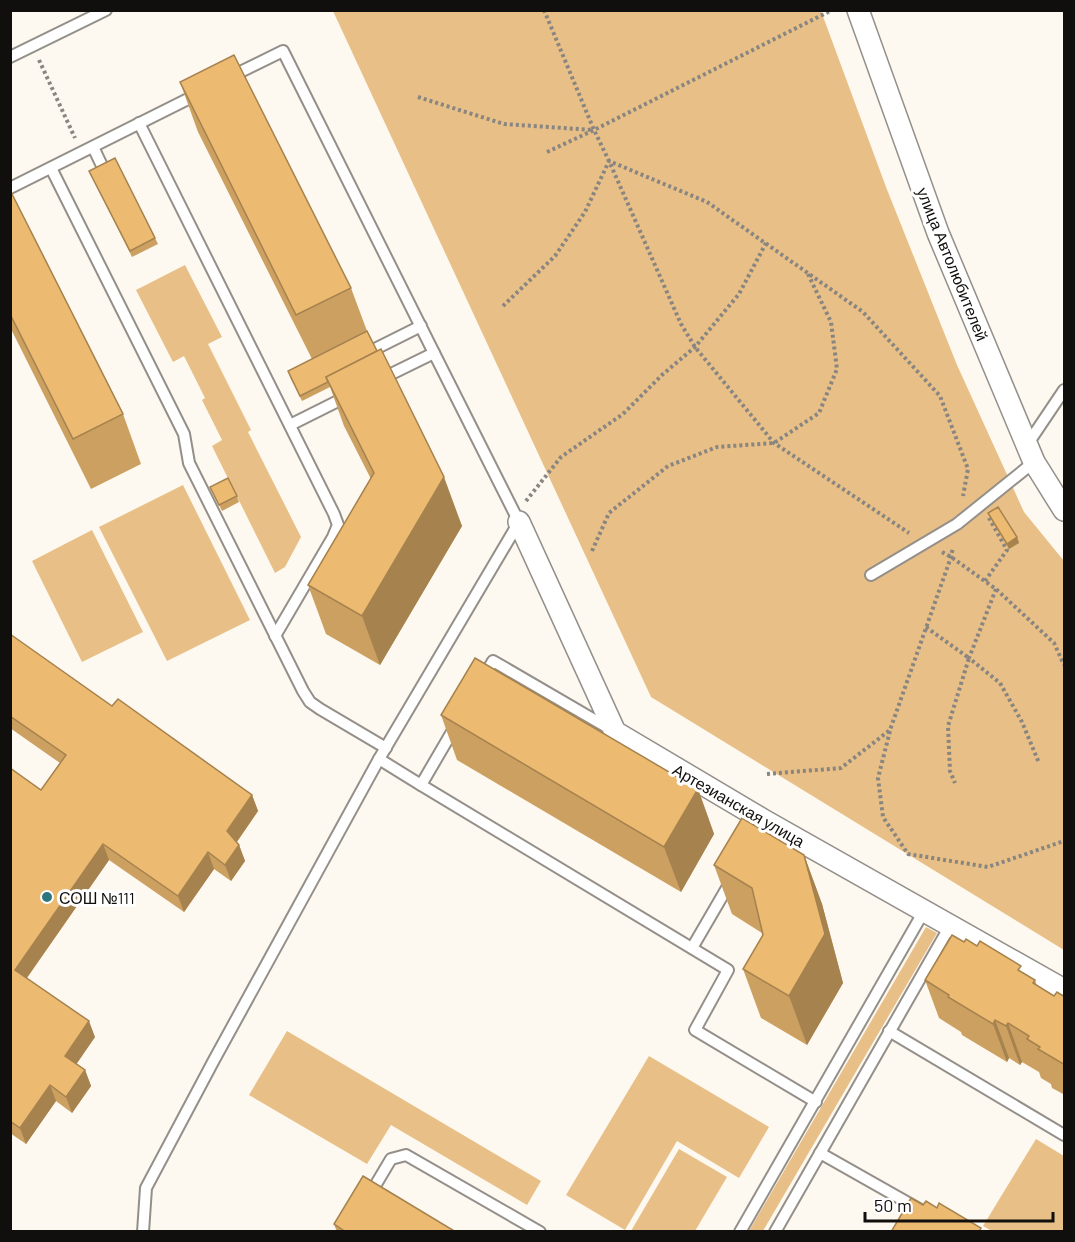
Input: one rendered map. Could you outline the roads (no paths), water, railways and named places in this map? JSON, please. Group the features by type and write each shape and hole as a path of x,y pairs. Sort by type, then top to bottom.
{"street":[{"name":"улица Автолюбителей","path":"858,10 938,233 1030,454 1065,510"},
{"path":"517,518 615,732"},
{"name":"Артезианская улица","path":"615,732 763,826 924,911 1065,990"}],"lane":[{"path":"10,57 106,10"},
{"path":"10,188 283,51 517,518 379,759 146,1188 143,1232"},
{"path":"139,123 338,525 275,636"},
{"path":"93,147 104,170"},
{"path":"51,168 184,434 189,463 303,691 310,702 386,748"},
{"path":"375,349 421,326"},
{"path":"372,384 434,353"},
{"path":"871,575 957,524 981,505 1030,454 1065,390"},
{"path":"290,425 352,394"},
{"path":"475,692 493,661 615,732"},
{"path":"421,785 463,712"},
{"path":"379,759 728,970 695,1030 816,1102"},
{"path":"692,948 737,870"},
{"path":"740,1232 924,911"},
{"path":"775,1232 951,926"},
{"path":"889,1031 1065,1135"},
{"path":"820,1153 929,1215"},
{"path":"364,1204 391,1159 406,1155 540,1232"}],"place":[{"name":"СОШ №111","path":"47,897"}]}
